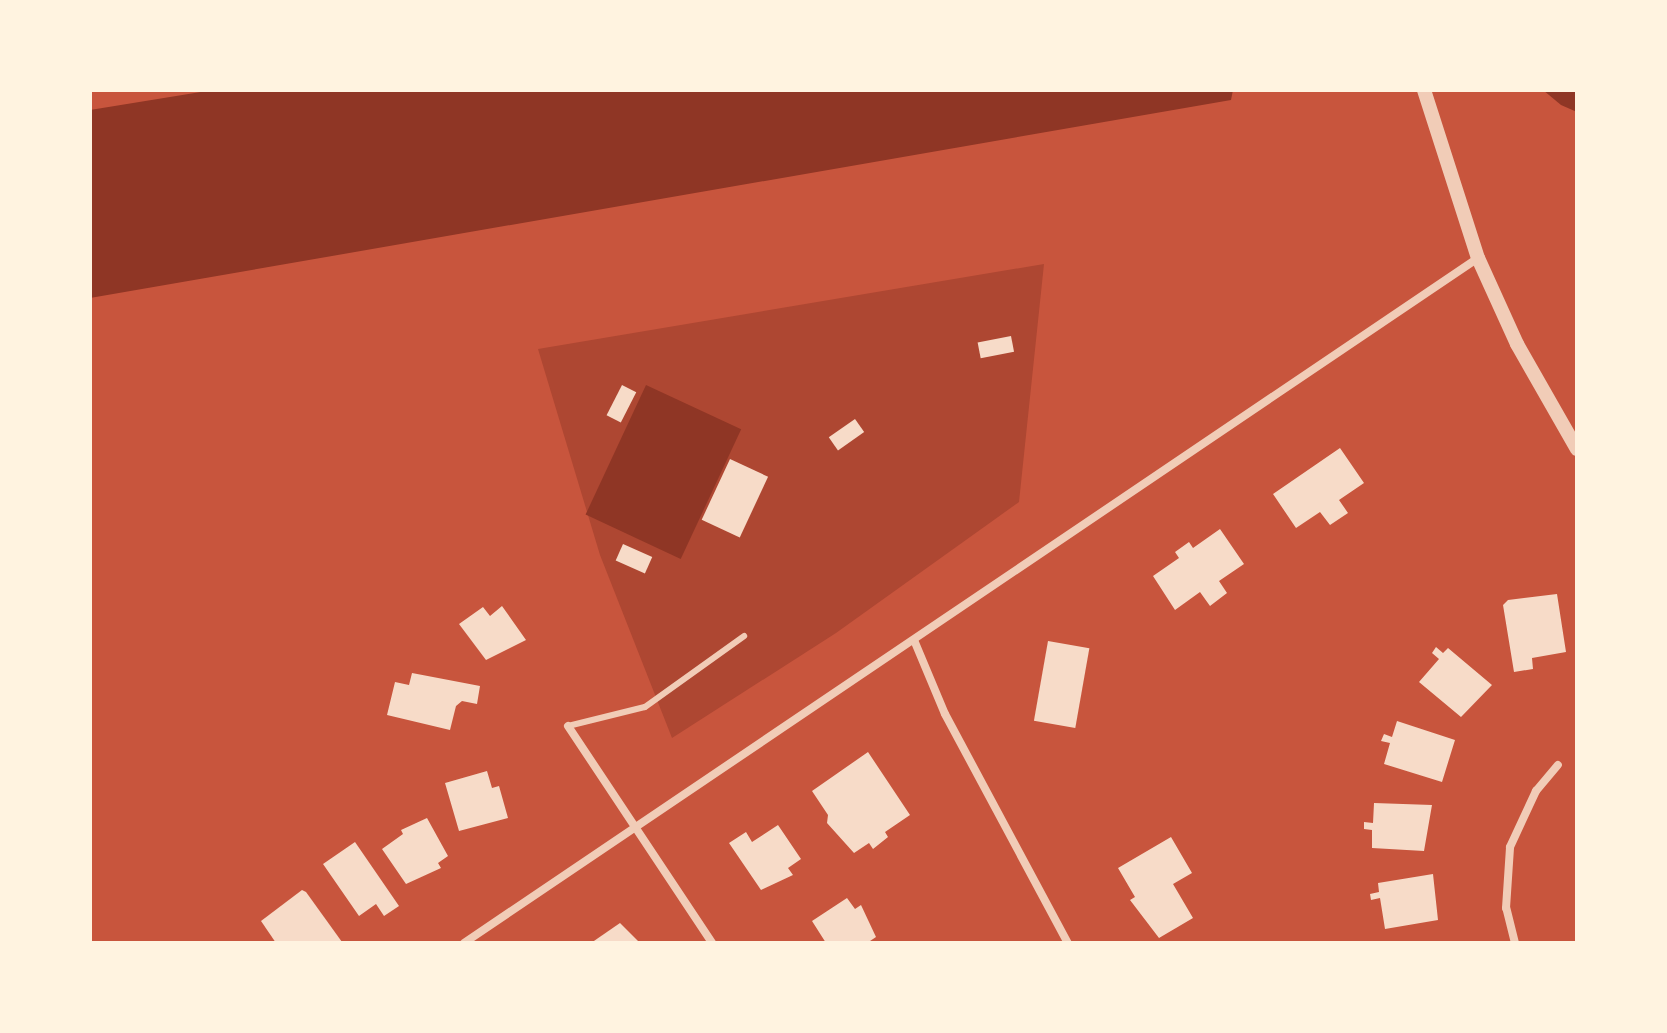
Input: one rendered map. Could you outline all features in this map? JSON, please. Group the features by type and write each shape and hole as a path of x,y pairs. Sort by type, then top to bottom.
{"street":[{"path":"1424,90 1478,258 1517,344 1577,449"},
{"path":"464,943 1478,258"},
{"path":"914,640 945,714 1068,943"},
{"path":"568,726 712,943"},
{"path":"1515,943 1506,908 1510,847 1536,791 1558,765"}],"lane":[{"path":"568,726 645,707 744,636"}],"shaded area":[{"path":"213,90 1233,90 1231,100 90,298 90,110"},
{"path":"1543,90 1577,90 1577,112 1561,105"},
{"path":"1044,264 1019,502 836,633 672,738 600,555 538,349"},
{"path":"646,385 741,429 681,559 586,515"}],"building":[{"path":"1011,336 1014,352 981,358 978,342"},
{"path":"622,385 636,392 621,423 607,415"},
{"path":"855,419 864,432 838,450 829,437"},
{"path":"1340,448 1364,483 1339,500 1348,513 1330,525 1320,512 1296,528 1273,494"},
{"path":"730,459 768,477 740,537 702,520"},
{"path":"1220,529 1244,564 1219,581 1227,593 1210,606 1200,592 1175,610 1153,576 1179,558 1175,552 1189,542 1193,548"},
{"path":"623,544 652,557 645,573 616,560"},
{"path":"1557,594 1566,652 1532,658 1533,669 1514,672 1503,605 1508,600"},
{"path":"502,606 526,640 486,660 459,624 483,607 490,616"},
{"path":"1048,641 1089,648 1075,728 1034,721"},
{"path":"1436,647 1443,653 1448,648 1492,685 1461,717 1419,682 1439,659 1432,653"},
{"path":"412,673 480,686 477,704 462,701 456,706 450,730 387,715 395,682 409,685"},
{"path":"1397,721 1455,740 1442,782 1384,764 1390,743 1381,741 1384,734 1392,737"},
{"path":"868,752 910,815 885,832 888,837 873,849 869,843 854,853 827,823 828,815 812,791"},
{"path":"487,771 492,788 499,786 508,818 459,831 445,783"},
{"path":"1374,803 1432,805 1424,851 1372,848 1372,830 1364,829 1364,822 1373,823"},
{"path":"427,818 448,856 438,863 441,868 406,884 382,849 403,834 401,830"},
{"path":"778,825 801,859 788,868 793,875 761,890 729,843 746,832 752,842"},
{"path":"1171,837 1192,873 1173,884 1193,918 1159,938 1130,900 1135,897 1118,868"},
{"path":"355,842 399,906 384,916 376,904 359,916 323,864"},
{"path":"1433,874 1438,920 1385,929 1380,898 1371,900 1370,894 1379,892 1378,883"},
{"path":"302,890 342,942 276,943 261,921"},
{"path":"847,898 855,909 861,905 876,937 867,943 826,943 812,921"},
{"path":"620,923 640,943 591,943"}]}
